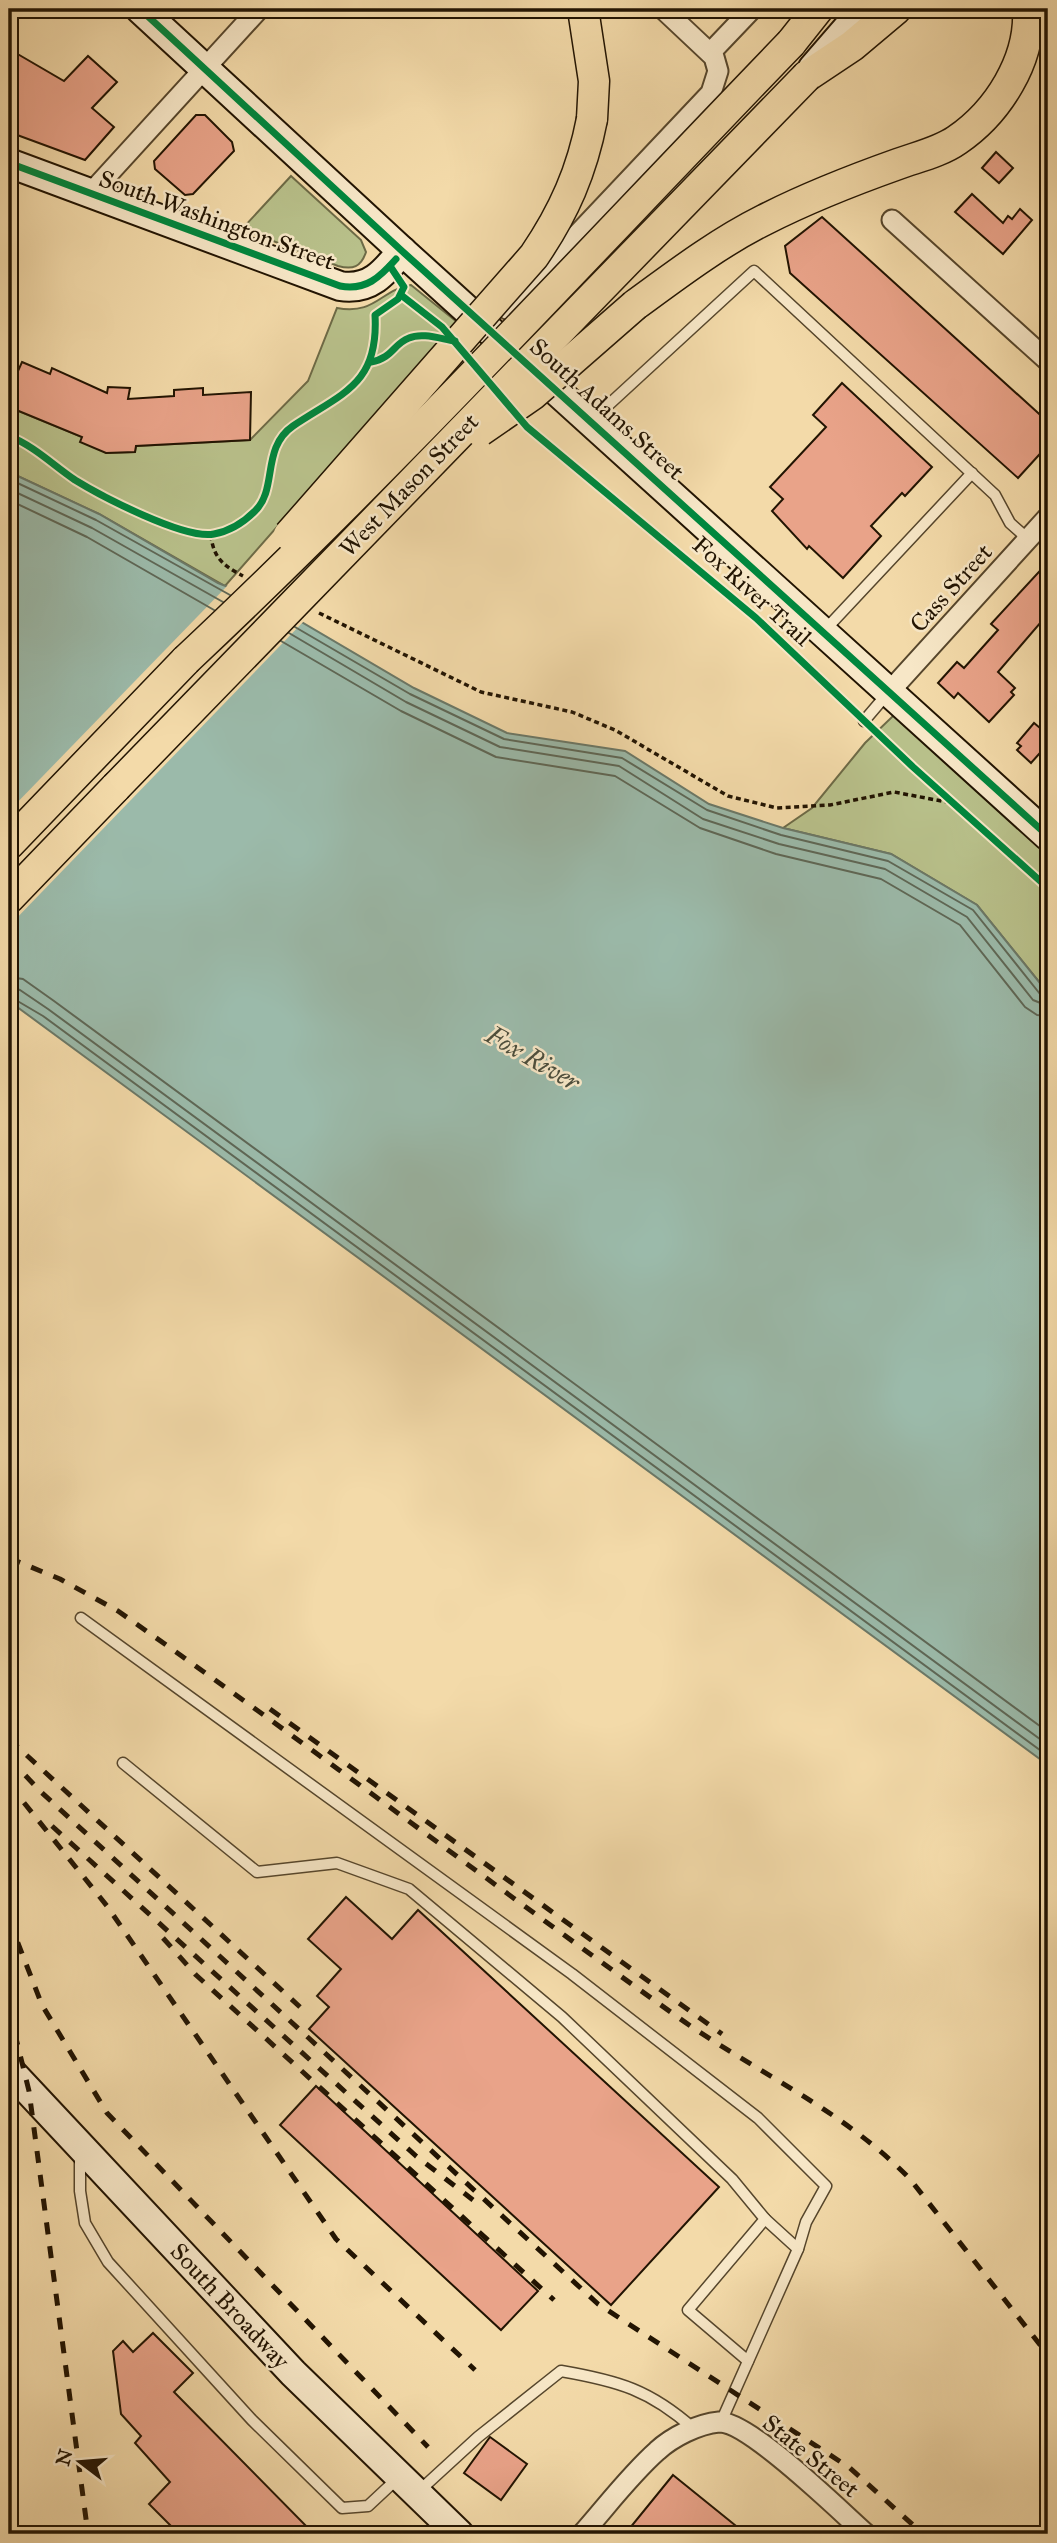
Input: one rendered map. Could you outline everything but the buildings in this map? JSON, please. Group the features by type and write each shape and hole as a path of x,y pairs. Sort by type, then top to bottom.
{"main road":[{"path":"186,660 247,582 534,256 566,205 578,176 592,119 594,81 583,9"},
{"path":"791,43 818,9"},
{"path":"807,76 852,46 896,9"},
{"path":"422,472 532,395 635,305 722,244 818,195 946,146 989,112 1007,88 1021,55 1029,22 1028,9"},
{"name":"West Mason Street","path":"9,845 186,660 258,593 489,358 791,43"},
{"name":"West Mason Street","path":"9,898 807,76"}],"street":[{"name":"South Adams Street","path":"140,9 396,258 489,328 1048,836"},
{"path":"90,194 259,9"},
{"path":"489,328 705,100 718,71 711,52 663,9"},
{"path":"711,52 752,9"},
{"name":"West Mason Street","path":"791,43 824,9"},
{"name":"West Mason Street","path":"807,76 864,9"},
{"name":"South Washington Street","path":"9,163 340,286 359,287 369,284 396,258"},
{"path":"892,219 1048,361"},
{"name":"Cass Street","path":"890,691 1048,517"},
{"name":"South Broadway","path":"9,2070 293,2373 459,2534"},
{"path":"582,2534 657,2450 694,2429 721,2422"},
{"name":"State Street","path":"721,2422 747,2433 776,2454 866,2534"}],"lane":[{"path":"592,421 754,271 995,495 1010,523 1028,539"},
{"path":"824,631 972,473"},
{"path":"864,721 890,691"},
{"path":"81,1618 572,1974 758,2119 826,2186 806,2222 799,2249 721,2422"},
{"path":"123,1763 257,1872 337,1863 409,1889 562,2017 732,2179 765,2219 799,2249"},
{"path":"80,2144 80,2191 85,2223 108,2262 251,2420 342,2508 368,2506 407,2486 478,2437 561,2371 609,2379 665,2404 694,2429"},
{"path":"747,2361 688,2310 765,2219"}],"path":[{"path":"9,436 102,495 156,520 211,535 237,527 257,509 266,492 271,456 289,429 341,398 371,362 376,333 375,316 401,295 404,287 396,258"},
{"path":"401,295 448,334"},
{"path":"371,362 385,360 408,338 436,338"},
{"path":"211,535 212,547 222,566 248,578"},
{"path":"310,608 481,692 572,712 615,730 728,796 778,808 830,805 894,792 954,803"}],"green space":[{"path":"291,176 361,240 366,252 359,264 348,268 338,266 242,229"},
{"path":"411,285 457,322 225,586 99,514 9,472 9,407 82,437 106,453 135,452 136,446 250,440 308,381 337,308 361,308"},
{"path":"894,715 1048,855 1048,993 977,905 891,854 783,828 812,808 865,743"}],"water":[{"name":"Fox River","path":"9,472 99,514 218,583 269,603 414,688 507,733 625,751 709,804 783,828 891,854 977,905 1048,993 1048,1765 9,1001"}],"pier":[{"path":"229,584 271,600 305,620 9,926 9,811"}],"railway":[{"path":"9,1558 60,1579 118,1611 672,2013 855,2131 910,2179 1048,2355"},
{"path":"270,1709 722,2034"},
{"path":"9,1739 300,2007"},
{"path":"9,1758 40,1791 598,2304 850,2468 923,2534"},
{"path":"9,1784 107,1906 336,2239 475,2370"},
{"path":"52,1826 416,2156 473,2200"},
{"path":"9,1920 42,2005 107,2113 428,2447"},
{"path":"163,1938 196,1975 554,2300"},
{"path":"9,2010 29,2091 88,2534"}],"cycle path":[{"name":"Fox River Trail","path":"140,9 402,251 1048,836"},
{"path":"9,163 340,286 357,286 372,281 396,259"},
{"path":"9,436 35,450 75,480 164,524 201,534 214,534 231,529 255,511 262,502 273,457 283,435 342,395 364,372 375,339 375,315 398,299 404,287 390,266"},
{"name":"Fox River Trail","path":"401,295 442,327 527,427 756,618 913,767 1048,888"},
{"path":"371,362 384,357 414,336 455,341"}]}
